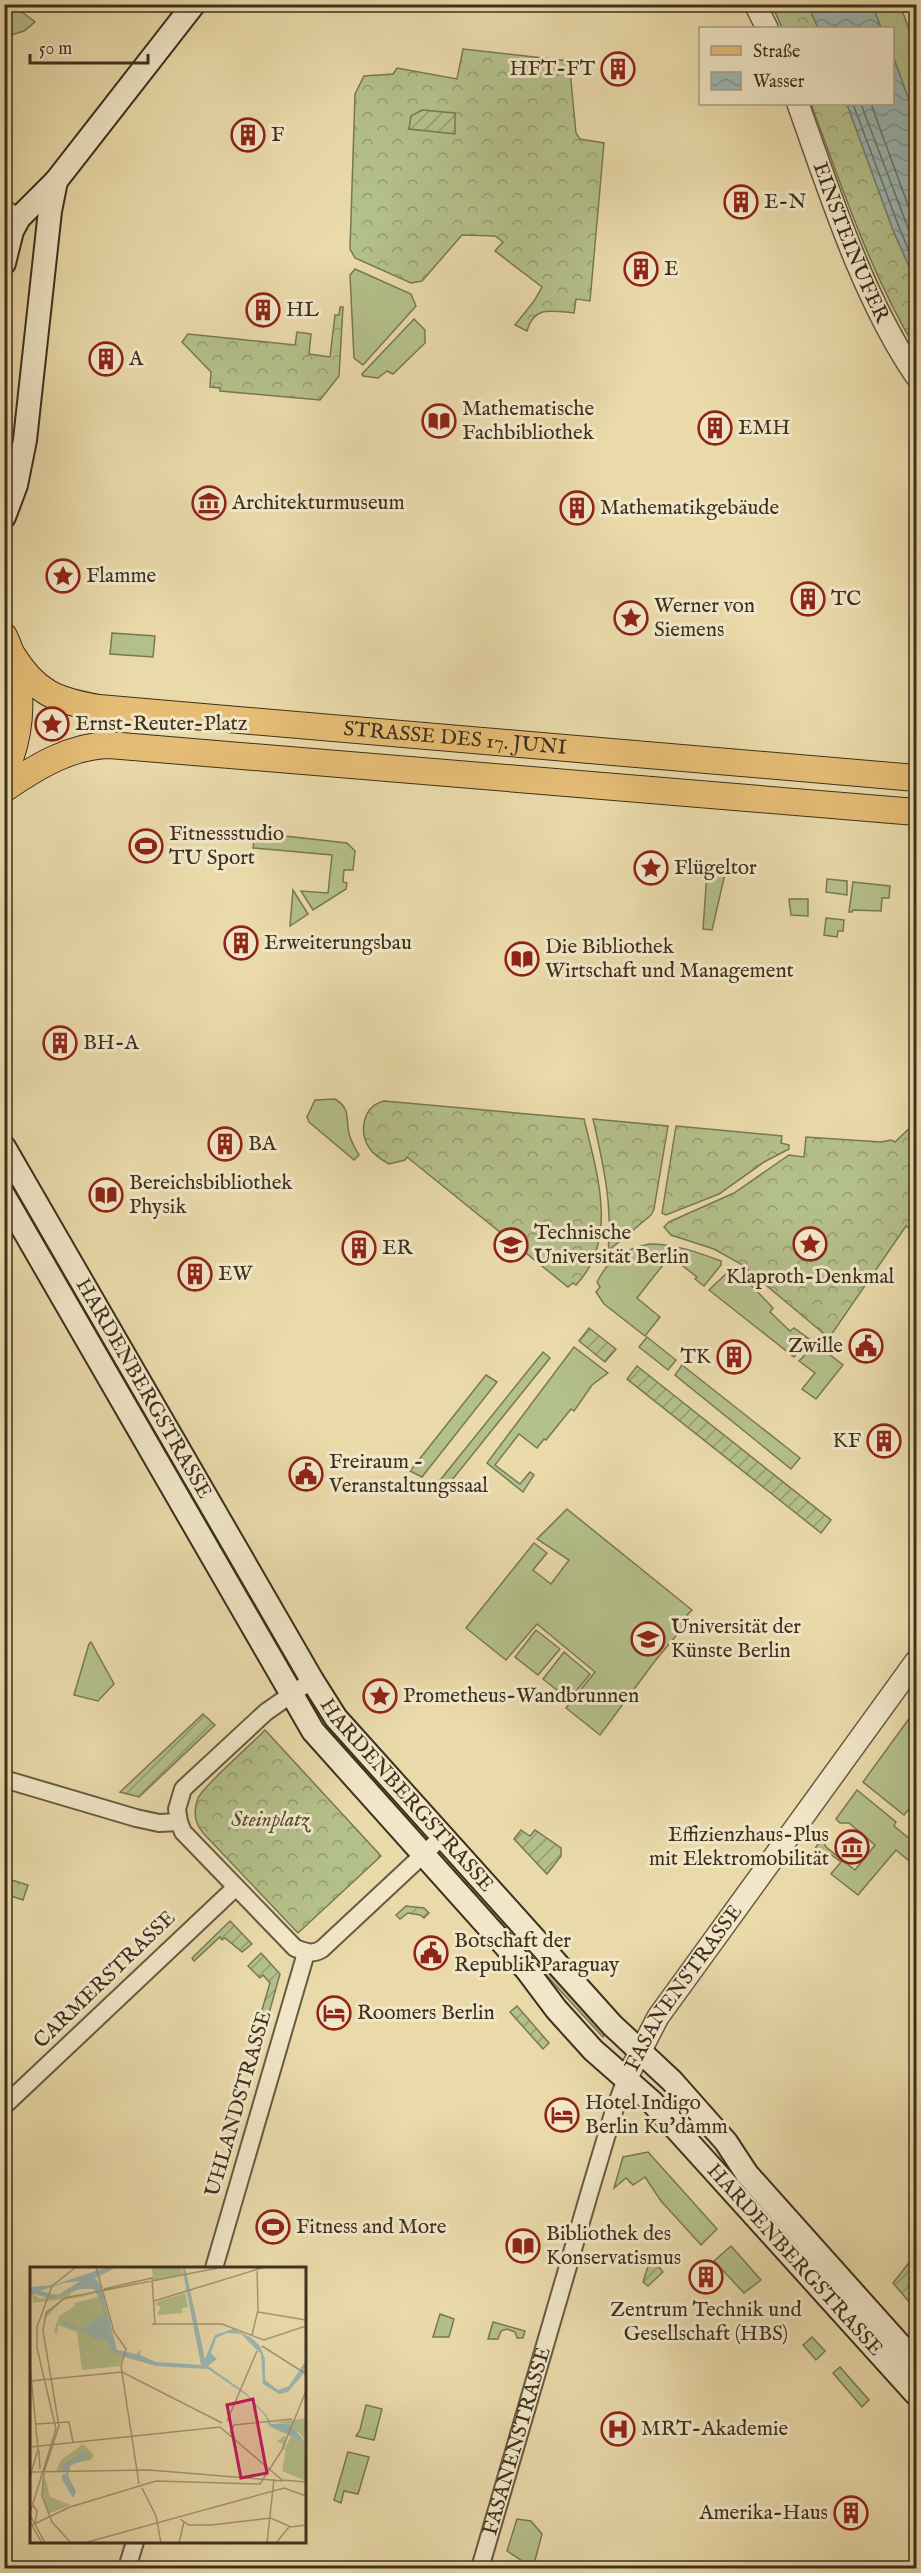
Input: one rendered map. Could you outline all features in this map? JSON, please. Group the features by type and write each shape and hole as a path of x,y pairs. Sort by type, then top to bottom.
{"main road":[{"path":"12,213 56,181 194,4"},
{"path":"4,517 16,485 25,440 48,232 56,181"},
{"path":"12,213 48,232"},
{"path":"4,263 12,231 12,213"},
{"path":"4,774 14,747 20,717 18,679 9,646"},
{"name":"STRASSE DES 17. JUNI","path":"9,646 30,679 53,697 98,707 916,778"},
{"name":"STRASSE DES 17. JUNI","path":"4,789 29,772 74,751 109,745 916,812"},
{"name":"HARDENBERGSTRASSE","path":"4,1147 312,1680 348,1733 612,2025 672,2081 718,2132 747,2174 916,2363"},
{"name":"HARDENBERGSTRASSE","path":"5,1199 290,1694 320,1741 526,1969 556,2009 601,2058 652,2102 916,2394"}],"street":[{"path":"755,4 766,27"},
{"name":"EINSTEINUFER","path":"798,105 862,274 891,335 916,376"},
{"path":"5,1199 28,1188"},
{"name":"FASANENSTRASSE","path":"480,2568 590,2191 626,2079 658,2017 916,1661"},
{"path":"312,1680 266,1712 183,1789 177,1809 178,1822 183,1832 295,1948 306,1953 316,1952 322,1948 442,1837"},
{"path":"4,1779 136,1818 159,1823 178,1822"},
{"name":"CARMERSTRASSE","path":"4,2106 236,1887"},
{"name":"UHLANDSTRASSE","path":"214,2267 306,1953"},
{"path":"127,2568 134,2543"}],"green space":[{"path":"4,5 13,5 35,22 24,31 5,37"},
{"path":"772,5 808,5 818,27 782,27"},
{"path":"872,5 900,5 916,48 916,120 894,59 894,27 881,27"},
{"path":"463,49 569,61 576,133 580,139 604,143 590,301 576,299 574,313 551,311 539,313 530,323 527,331 515,325 542,287 495,251 503,242 495,236 462,235 422,281 411,283 355,258 350,249 355,94 364,76 393,74 397,68 457,79"},
{"path":"811,105 847,105 893,230 916,282 916,349 871,260"},
{"path":"422,110 455,113 455,134 409,129 411,116"},
{"path":"355,269 411,294 416,306 363,365 354,358 350,275"},
{"path":"340,307 343,307 339,376 320,400 220,391 220,388 210,387 211,372 182,342 188,334 295,345 297,332 311,334 309,354 330,357 335,315 339,315"},
{"path":"414,319 425,330 425,343 393,374 387,371 378,378 363,376 362,374"},
{"path":"112,633 155,636 153,657 110,654"},
{"path":"275,830 285,836 347,843 355,851 353,870 344,870 343,882 347,883 346,889 313,910 301,891 328,893 332,855 253,848 255,834 267,835"},
{"path":"707,872 725,874 712,930 703,929"},
{"path":"827,879 847,881 847,895 826,892"},
{"path":"853,882 890,886 889,898 882,898 881,911 853,910 849,912"},
{"path":"293,890 308,914 290,926"},
{"path":"789,899 808,899 808,916 791,915"},
{"path":"826,918 844,920 843,931 838,931 837,937 824,935"},
{"path":"335,1099 346,1111 349,1135 359,1155 354,1160 309,1122 307,1117 315,1100"},
{"path":"384,1101 584,1119 599,1183 601,1227 597,1248 589,1267 576,1285 573,1283 568,1287 407,1157 405,1160 389,1164 374,1154 364,1135 365,1120 371,1108"},
{"path":"593,1119 668,1126 654,1209 651,1215 608,1251 608,1201"},
{"path":"916,1122 916,1233 906,1226 829,1338 741,1264 714,1249 671,1235 664,1227 669,1222 734,1193 789,1155 804,1157 806,1137 895,1142"},
{"path":"676,1126 782,1136 781,1143 789,1145 789,1149 764,1162 719,1194 666,1215 662,1213"},
{"path":"43,1240 49,1246 170,1451 162,1455 39,1241"},
{"path":"649,1244 668,1245 695,1252 721,1261 721,1265 704,1286 695,1279 697,1277 670,1256 637,1298 660,1317 645,1336 604,1304 596,1292 600,1287 597,1282 607,1266 617,1256"},
{"path":"729,1271 752,1286 773,1308 770,1312 790,1331 794,1328 809,1339 794,1357 709,1290"},
{"path":"589,1328 616,1349 605,1362 579,1341"},
{"path":"647,1337 676,1360 668,1370 639,1347"},
{"path":"816,1344 843,1365 816,1399 802,1389 815,1373 799,1361"},
{"path":"574,1347 608,1373 592,1385 574,1411 571,1409 537,1448 519,1434 495,1465 520,1484 530,1472 534,1475 523,1492 487,1463"},
{"path":"543,1352 550,1358 444,1490 437,1484"},
{"path":"682,1365 800,1458 791,1469 675,1375"},
{"path":"637,1366 831,1520 821,1533 627,1379"},
{"path":"486,1375 497,1382 422,1477 410,1471"},
{"path":"176,1461 280,1642 273,1646 168,1465"},
{"path":"567,1509 692,1610 687,1615 691,1618 655,1661 600,1735 566,1708 595,1672 537,1624 506,1660 466,1628 534,1543 547,1553 533,1570 551,1584 569,1560 537,1539"},
{"path":"536,1630 560,1649 538,1675 515,1657"},
{"path":"91,1642 114,1684 98,1701 74,1695"},
{"path":"564,1652 590,1674 569,1700 543,1679"},
{"path":"319,1706 419,1823 414,1831 331,1737 312,1710"},
{"path":"916,1709 916,1801 904,1815 863,1782"},
{"path":"203,1714 215,1725 139,1797 120,1792"},
{"name":"Steinplatz","path":"265,1730 381,1856 298,1933 204,1834 196,1817 196,1803 202,1792"},
{"path":"857,1790 896,1822 894,1826 916,1844 916,1850 908,1860 896,1850 858,1895 831,1874 841,1862 826,1851 817,1862 810,1856 822,1838 826,1847 855,1870 875,1845 849,1823 840,1823 836,1819"},
{"path":"521,1830 530,1836 535,1830 561,1848 561,1856 547,1874 514,1839"},
{"path":"457,1867 606,2032 603,2037 451,1872"},
{"path":"8,1879 28,1885 23,1900 5,1894"},
{"path":"406,1906 424,1908 429,1913 424,1918 408,1913 400,1919 396,1915"},
{"path":"230,1921 252,1944 242,1952 225,1938 222,1940 220,1937 194,1961 192,1958"},
{"path":"261,1953 280,1974 261,2042 253,2040 270,1983 263,1975 260,1978 248,1966"},
{"path":"517,2006 549,2043 543,2049 510,2012"},
{"path":"648,2152 717,2229 701,2245 661,2201 645,2177 633,2185 626,2178 614,2188 623,2157"},
{"path":"731,2246 761,2280 744,2293 714,2261"},
{"path":"916,2254 916,2310 893,2283"},
{"path":"651,2257 663,2272 648,2286 643,2282"},
{"path":"440,2314 454,2319 449,2337 433,2337"},
{"path":"493,2322 525,2331 523,2338 517,2338 515,2332 507,2329 501,2331 498,2339 488,2339"},
{"path":"812,2337 825,2351 816,2360 803,2345"},
{"path":"840,2367 869,2400 862,2407 833,2373"},
{"path":"366,2405 382,2409 374,2440 356,2436 360,2430"},
{"path":"348,2452 369,2457 358,2494 344,2491 341,2503 334,2500"},
{"path":"517,2519 531,2521 542,2534 533,2568 507,2551"}],"water":[{"path":"808,5 872,5 881,27 818,27"},
{"path":"894,59 916,120 916,282 893,230 847,105 894,105"}],"place":[{"name":"HFT-FT","path":"618,69"},
{"name":"F","path":"248,135"},
{"name":"E-N","path":"741,202"},
{"name":"E","path":"641,269"},
{"name":"HL","path":"263,310"},
{"name":"A","path":"106,359"},
{"name":"Mathematische Fachbibliothek","path":"439,421"},
{"name":"EMH","path":"715,428"},
{"name":"Architekturmuseum","path":"209,503"},
{"name":"Mathematikgebäude","path":"577,508"},
{"name":"Flamme","path":"63,576"},
{"name":"TC","path":"808,599"},
{"name":"Werner von Siemens","path":"631,618"},
{"name":"Ernst-Reuter-Platz","path":"52,724"},
{"name":"Fitnessstudio TU Sport","path":"146,846"},
{"name":"Flügeltor","path":"651,868"},
{"name":"Erweiterungsbau","path":"241,943"},
{"name":"Die Bibliothek Wirtschaft und Management","path":"522,959"},
{"name":"BH-A","path":"60,1043"},
{"name":"BA","path":"225,1144"},
{"name":"Bereichsbibliothek Physik","path":"106,1195"},
{"name":"Klaproth-Denkmal","path":"810,1244"},
{"name":"Technische Universität Berlin","path":"511,1245"},
{"name":"ER","path":"359,1248"},
{"name":"EW","path":"195,1274"},
{"name":"Zwille","path":"866,1346"},
{"name":"TK","path":"734,1357"},
{"name":"KF","path":"884,1441"},
{"name":"Freiraum - Veranstaltungssaal","path":"306,1474"},
{"name":"Universität der Künste Berlin","path":"648,1639"},
{"name":"Prometheus-Wandbrunnen","path":"380,1696"},
{"name":"Effizienzhaus-Plus mit Elektromobilität","path":"852,1847"},
{"name":"Botschaft der Republik Paraguay","path":"431,1953"},
{"name":"Roomers Berlin","path":"334,2013"},
{"name":"Hotel Indigo Berlin Ku'damm","path":"562,2115"},
{"name":"Fitness and More","path":"273,2227"},
{"name":"Bibliothek des Konservatismus","path":"523,2246"},
{"name":"Zentrum Technik und Gesellschaft (HBS)","path":"706,2277"},
{"name":"MRT-Akademie","path":"618,2429"},
{"name":"Amerika-Haus","path":"851,2513"}]}
